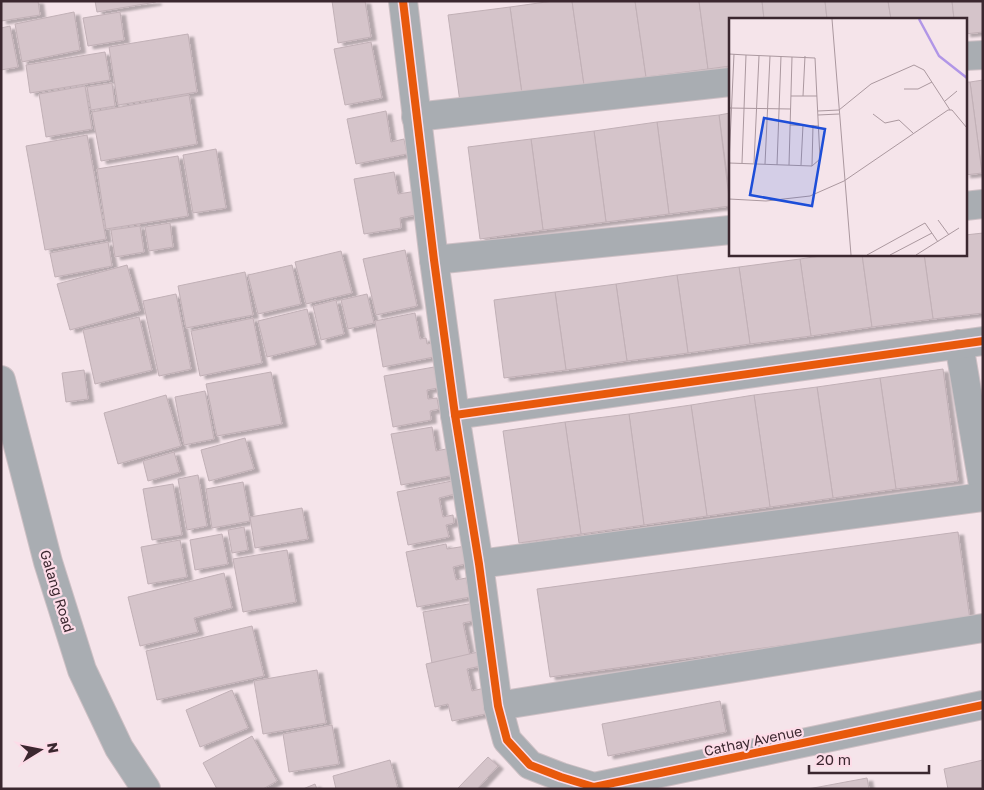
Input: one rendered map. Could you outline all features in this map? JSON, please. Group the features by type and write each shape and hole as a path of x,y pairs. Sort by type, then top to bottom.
{"street":[{"path":"403,1 434,260 498,706 983,628"},
{"path":"966,56 983,54"},
{"path":"416,117 729,82"},
{"path":"966,206 983,204"},
{"path":"434,260 729,230"},
{"path":"455,415 971,342 983,485"},
{"name":"Galang Road","path":"1,380 48,562 82,670 119,748 146,789"},
{"path":"479,564 983,497"},
{"name":"Cathay Avenue","path":"498,706 507,740 530,765 594,787 983,705"}],"building":[{"path":"1,1 38,1 40,15 1,21"},
{"path":"95,1 156,1 156,2 97,12"},
{"path":"332,1 365,1 371,37 338,43"},
{"path":"553,1 572,1 584,85 522,94 510,7"},
{"path":"572,1 635,1 646,77 584,85"},
{"path":"635,1 699,1 708,69 646,77"},
{"path":"699,1 762,1 764,18 729,18 729,66 708,69"},
{"path":"762,1 825,1 827,18 764,18"},
{"path":"825,1 888,1 891,18 827,18"},
{"path":"888,1 952,1 954,18 891,18"},
{"path":"952,1 983,1 983,32 966,34 966,18 954,18"},
{"path":"510,7 522,94 460,102 448,15"},
{"path":"74,12 80,50 22,62 15,24"},
{"path":"120,12 124,40 88,46 83,18"},
{"path":"10,26 18,67 1,70 1,28"},
{"path":"188,34 197,92 118,105 109,47"},
{"path":"371,42 382,98 345,105 334,49"},
{"path":"105,52 110,80 30,93 26,65"},
{"path":"983,80 983,173 982,173 970,82"},
{"path":"966,82 970,82 982,173 966,175"},
{"path":"112,83 115,106 91,110 87,87"},
{"path":"85,86 92,129 46,137 39,94"},
{"path":"189,95 197,144 101,161 92,112"},
{"path":"386,111 391,142 404,139 407,154 356,164 347,119"},
{"path":"729,113 729,190 719,115"},
{"path":"719,115 729,206 669,214 657,122"},
{"path":"657,122 669,214 606,222 594,131"},
{"path":"594,131 606,222 543,230 531,139"},
{"path":"87,135 106,239 45,250 26,146"},
{"path":"531,139 543,230 480,239 468,147"},
{"path":"216,149 226,208 193,213 183,155"},
{"path":"178,156 188,216 106,229 97,169"},
{"path":"394,172 398,194 417,191 421,214 400,218 401,228 364,234 354,179"},
{"path":"170,223 173,247 149,251 145,227"},
{"path":"140,226 144,252 115,257 111,230"},
{"path":"983,233 983,313 933,319 924,255 966,255 966,235"},
{"path":"108,242 112,266 55,277 50,253"},
{"path":"405,250 417,306 376,315 363,259"},
{"path":"341,251 352,293 306,304 295,262"},
{"path":"827,255 862,255 872,327 811,336 800,259"},
{"path":"862,255 924,255 933,319 872,327"},
{"path":"800,259 811,336 750,344 739,267"},
{"path":"127,265 140,311 70,330 57,284"},
{"path":"292,265 301,304 258,314 248,275"},
{"path":"739,267 750,344 688,353 677,275"},
{"path":"245,272 253,315 186,328 178,286"},
{"path":"677,275 688,353 627,361 616,284"},
{"path":"616,284 627,361 566,370 555,292"},
{"path":"555,292 566,370 504,378 494,300"},
{"path":"176,294 191,369 159,376 143,301"},
{"path":"367,294 374,323 348,329 341,300"},
{"path":"336,300 344,334 321,340 313,306"},
{"path":"307,309 316,345 267,357 258,321"},
{"path":"415,313 420,339 426,338 427,344 432,343 434,357 383,367 375,321"},
{"path":"139,317 152,370 95,384 83,330"},
{"path":"253,318 262,363 200,376 191,331"},
{"path":"434,367 438,388 427,390 428,399 437,398 439,409 430,411 431,420 393,427 384,376"},
{"path":"943,369 958,481 896,489 880,378"},
{"path":"84,370 88,399 66,402 62,373"},
{"path":"271,372 282,424 217,436 206,384"},
{"path":"880,378 896,489 833,498 817,387"},
{"path":"817,387 833,498 770,507 754,395"},
{"path":"205,391 214,439 184,445 175,397"},
{"path":"166,395 181,446 118,464 104,413"},
{"path":"754,395 770,507 707,516 691,405"},
{"path":"691,405 707,516 644,525 629,414"},
{"path":"629,414 644,525 581,534 565,422"},
{"path":"565,422 581,534 519,543 503,431"},
{"path":"432,427 436,451 456,447 460,474 401,485 391,434"},
{"path":"245,438 254,469 209,481 201,450"},
{"path":"174,452 180,472 148,481 143,461"},
{"path":"198,475 207,526 187,530 178,479"},
{"path":"452,481 455,494 439,498 443,517 453,515 454,523 446,525 449,537 408,545 397,492"},
{"path":"243,482 250,521 212,528 206,489"},
{"path":"173,484 182,535 152,540 143,489"},
{"path":"302,508 308,539 255,548 250,517"},
{"path":"244,527 248,550 232,553 228,530"},
{"path":"958,532 970,620 550,677 537,589"},
{"path":"222,534 228,564 195,570 190,540"},
{"path":"180,540 187,577 148,584 141,547"},
{"path":"446,544 447,549 466,546 469,563 453,567 456,580 466,578 470,597 417,607 406,552"},
{"path":"287,550 296,602 243,612 233,559"},
{"path":"224,573 232,608 194,618 198,632 140,646 128,597"},
{"path":"474,603 477,620 463,623 470,656 432,663 423,612"},
{"path":"252,626 264,676 157,700 146,651"},
{"path":"478,652 481,666 467,669 472,691 489,687 495,712 452,721 448,704 435,707 426,664"},
{"path":"317,670 326,723 263,734 254,681"},
{"path":"232,690 248,728 200,747 186,710"},
{"path":"720,701 726,732 608,756 602,724"},
{"path":"332,725 339,764 289,772 283,734"},
{"path":"252,736 277,781 263,789 217,789 203,763"},
{"path":"488,757 498,766 477,789 458,788"},
{"path":"390,760 398,789 336,789 333,776"},
{"path":"983,760 983,789 948,789 944,769"},
{"path":"867,778 869,789 808,789"},
{"path":"315,784 317,789 303,789"}],"cycle path":[{"path":"403,1 434,260 455,415 479,564 498,706 507,740 530,765 594,787 983,705"},
{"path":"455,415 983,341"}]}
